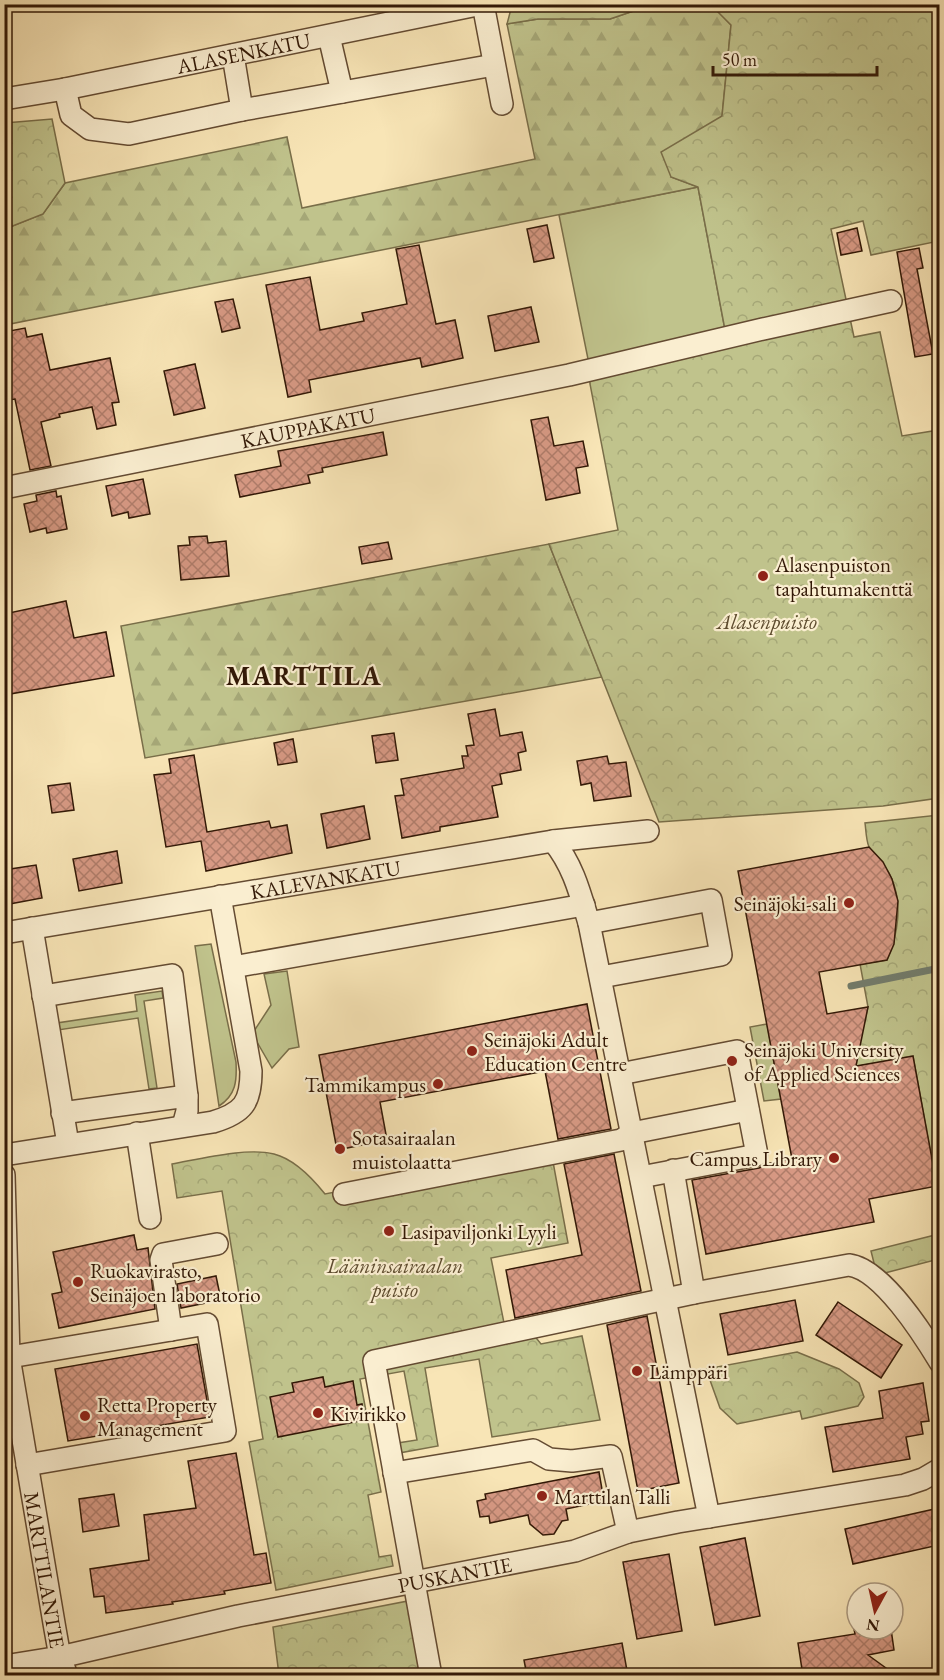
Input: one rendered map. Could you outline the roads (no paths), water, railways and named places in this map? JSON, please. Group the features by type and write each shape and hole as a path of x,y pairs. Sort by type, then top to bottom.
{"street":[{"name":"ALASENKATU","path":"4,99 65,89 483,4"},
{"path":"483,4 502,104"},
{"path":"329,36 342,93"},
{"path":"233,55 242,110"},
{"path":"65,89 71,115 90,129 129,134 242,110 494,65"},
{"name":"KAUPPAKATU","path":"4,488 613,366 763,329 891,301"},
{"name":"KALEVANKATU","path":"4,933 553,841 648,831"},
{"path":"553,841 564,854 572,870 587,914 709,1517"},
{"path":"4,1155 229,1117 246,1103 251,1088 251,1071 220,896"},
{"path":"233,967 587,914 711,900 721,955 601,977"},
{"path":"32,928 68,1144"},
{"path":"43,996 172,975 187,1096 187,1111 173,1128"},
{"path":"620,1074 737,1051 757,1155 641,1177"},
{"path":"62,1113 187,1096"},
{"path":"344,1194 621,1140 632,1133 748,1110"},
{"path":"137,1133 150,1218"},
{"path":"673,1170 694,1293"},
{"name":"MARTTILANTIE","path":"4,1175 7,1357 64,1666"},
{"path":"171,1330 160,1260 163,1254 217,1244"},
{"path":"431,1676 374,1361 694,1293 849,1265 860,1266 877,1279 911,1318 939,1362"},
{"path":"7,1357 207,1324 225,1431 27,1465"},
{"path":"394,1473 533,1449 549,1459 572,1461 611,1456 628,1532"},
{"name":"PUSKANTIE","path":"4,1666 64,1666 238,1616 575,1551 628,1532 905,1485 923,1479 939,1469"}],"waterway":[{"path":"851,986 940,968"}],"place":[{"name":"Alasenpuiston tapahtumakenttä","path":"763,576"},
{"name":"Seinäjoki-sali","path":"849,903"},
{"name":"Seinäjoki Adult Education Centre","path":"472,1051"},
{"name":"Seinäjoki University of Applied Sciences","path":"732,1061"},
{"name":"Tammikampus","path":"438,1084"},
{"name":"Sotasairaalan muistolaatta","path":"340,1149"},
{"name":"Campus Library","path":"834,1158"},
{"name":"Lasipaviljonki Lyyli","path":"389,1231"},
{"name":"Ruokavirasto, Seinäjoen laboratorio","path":"78,1282"},
{"name":"Lämppäri","path":"637,1371"},
{"name":"Kivirikko","path":"318,1413"},
{"name":"Retta Property Management","path":"85,1416"},
{"name":"Marttilan Talli","path":"542,1496"}],"district":[{"name":"MARTTILA","path":"304,675"}],"park label":[{"name":"Alasenpuisto","path":"767,621"},
{"name":"Lääninsairaalan puisto","path":"395,1277"}]}
